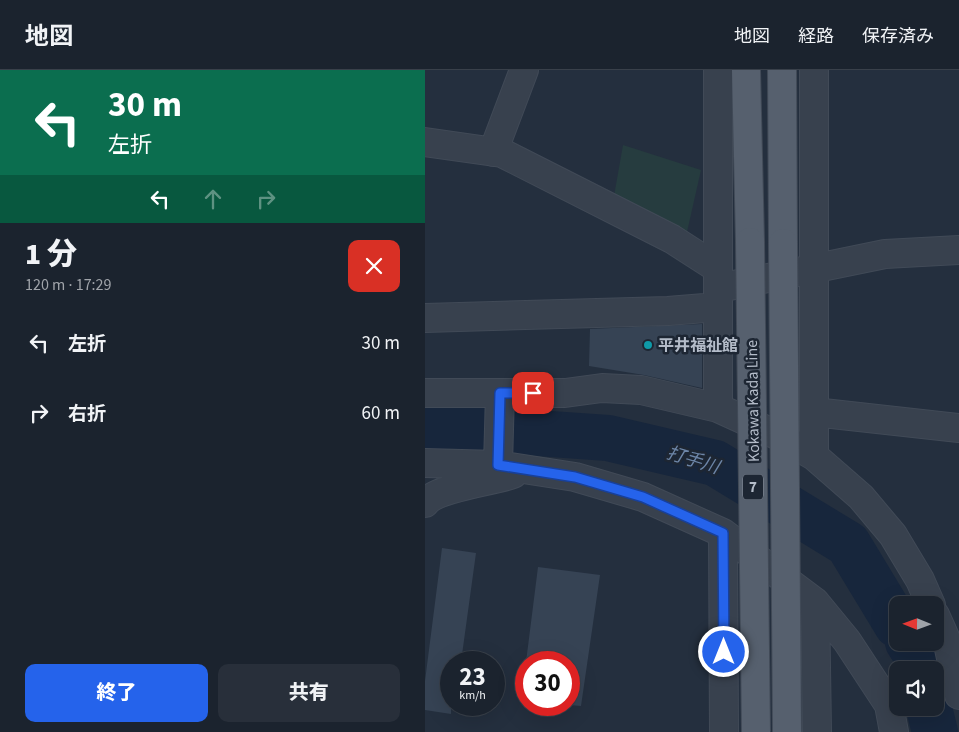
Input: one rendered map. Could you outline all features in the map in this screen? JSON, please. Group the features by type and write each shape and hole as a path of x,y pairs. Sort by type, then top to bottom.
{"main road":[{"name":"Kokawa Kada Line","path":"746,70 756,732"},
{"name":"Kokawa Kada Line","path":"783,70 787,732"}],"street":[{"path":"493,152 524,70"},
{"path":"718,70 718,408"},
{"path":"814,70 814,456"},
{"path":"425,142 502,153 672,239 717,288"},
{"path":"425,318 668,311 717,288 815,267 885,254 959,250"},
{"path":"425,393 500,400 602,388 641,390 718,408 779,436 814,456 861,497 893,535 920,580 927,596"},
{"path":"498,457 500,400"},
{"path":"814,412 959,428"},
{"path":"425,464 498,457 525,469 575,477 643,497 723,533 815,602 847,641 889,705 894,732"},
{"path":"425,503 428,499 448,490 504,477 525,469"},
{"path":"723,533 724,732"},
{"path":"815,602 817,732"},
{"path":"944,635 948,644 959,695"}],"green space":[{"path":"623,145 701,170 687,232 614,196"}],"building":[{"name":"平井福祉館","path":"702,324 702,388 644,375 589,366 590,329"},
{"path":"442,548 476,553 463,651 440,651 440,712 425,710 425,681"},
{"path":"538,567 600,575 581,706 580,651 527,651"}],"waterway":[{"name":"打手川","path":"425,430 466,428 608,438 715,463 848,544 889,612"},
{"name":"打手川","path":"914,651 919,661"},
{"name":"打手川","path":"931,716 935,732"}],"place":[{"name":"平井福祉館","path":"648,345"}],"route":[{"path":"533,393 500,393 498,465 575,477 643,497 723,533 724,652"}]}
